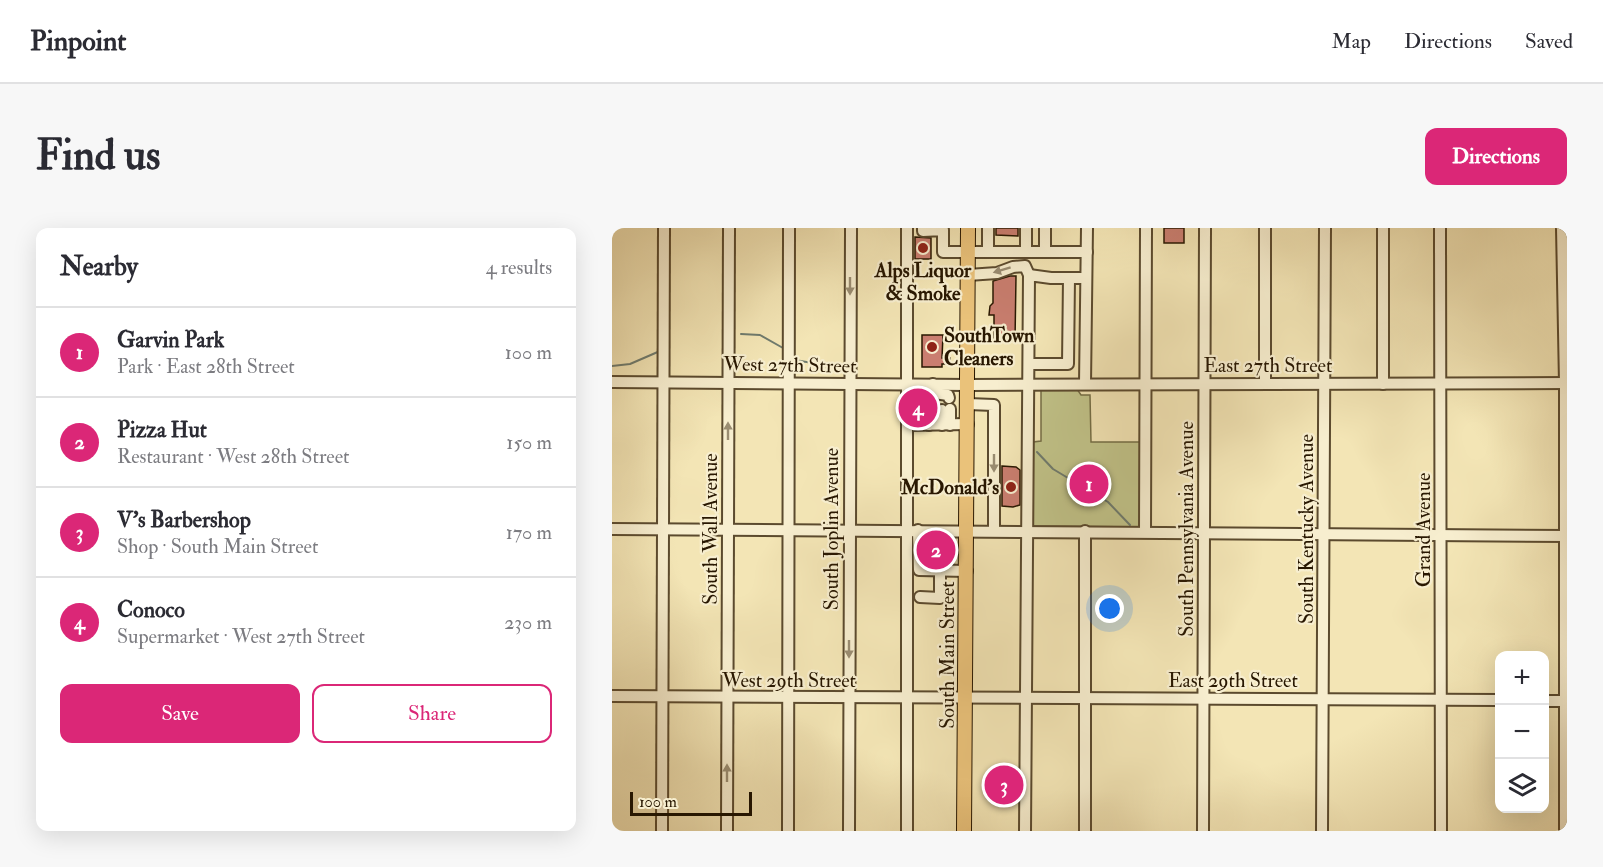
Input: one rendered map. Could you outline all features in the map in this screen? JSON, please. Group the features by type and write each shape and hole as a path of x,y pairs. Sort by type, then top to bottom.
{"main road":[{"name":"South Main Street","path":"964,831 968,228"}],"street":[{"path":"662,831 664,228"},
{"name":"South Wall Avenue","path":"727,831 729,228"},
{"path":"788,831 789,228"},
{"name":"South Joplin Avenue","path":"849,831 851,228"},
{"path":"907,228 908,425 913,530 907,831"},
{"path":"923,228 923,231 944,230 944,252 1087,252"},
{"path":"988,228 988,252"},
{"path":"1026,228 1026,252"},
{"path":"1045,228 1045,252"},
{"path":"1085,384 1087,228"},
{"path":"1146,228 1146,532"},
{"name":"South Pennsylvania Avenue","path":"1203,831 1205,228"},
{"path":"1265,228 1265,383"},
{"name":"South Kentucky Avenue","path":"1322,831 1325,228"},
{"path":"1383,228 1383,384"},
{"name":"Grand Avenue","path":"1440,228 1441,831"},
{"path":"1562,228 1566,383 1565,831"},
{"path":"968,275 998,273 1012,267 1025,266 1029,275 1025,831"},
{"path":"1029,275 1086,278"},
{"path":"1029,364 1068,364 1069,278"},
{"path":"1069,326 1086,327"},
{"name":"West 27th Street","path":"612,382 908,384 938,400 968,385"},
{"name":"East 27th Street","path":"968,385 1566,383"},
{"path":"938,400 939,425"},
{"path":"938,400 939,425"},
{"path":"968,405 994,405 994,531"},
{"path":"908,425 968,424"},
{"path":"612,529 1566,536"},
{"path":"913,530 919,570 967,571"},
{"path":"1085,531 1085,831"},
{"path":"920,597 940,598 940,571"},
{"name":"West 29th Street","path":"612,696 966,698"},
{"name":"East 29th Street","path":"966,698 1495,700"},
{"path":"1549,701 1566,701"}],"green space":[{"path":"1041,388 1077,389 1081,395 1090,395 1091,442 1145,442 1144,527 1033,526 1033,442 1041,441"}],"building":[{"path":"996,228 1018,228 1018,236 996,235"},
{"path":"1164,228 1184,228 1184,243 1164,243"},
{"name":"Alps Liquor & Smoke","path":"915,237 931,238 931,259 915,259"},
{"path":"1016,276 1015,341 997,341 994,338 994,315 989,315 990,306 993,303 993,281"},
{"name":"SouthTown Cleaners","path":"922,335 943,335 942,358 950,358 950,364 942,364 942,367 922,367"},
{"path":"915,396 924,396 921,417 915,417"},
{"name":"McDonald's","path":"1002,466 1016,467 1020,470 1020,505 1002,506"},
{"path":"926,543 948,543 948,557 942,557 942,561 926,561"},
{"path":"989,780 1018,780 1018,793 989,793"}],"waterway":[{"path":"741,334 760,335 783,348"},
{"path":"612,366 630,364 660,351"},
{"path":"794,359 821,364 829,368"},
{"path":"1037,452 1053,469 1108,502 1130,525"}],"tunnel":[{"path":"934,398 934,410"}],"place":[{"name":"Alps Liquor & Smoke","path":"923,248"},
{"name":"SouthTown Cleaners","path":"932,347"},
{"name":"Conoco","path":"918,408"},
{"name":"Garvin Park","path":"1089,484"},
{"name":"McDonald's","path":"1011,487"},
{"name":"Pizza Hut","path":"936,550"},
{"name":"V's Barbershop","path":"1004,785"}]}
